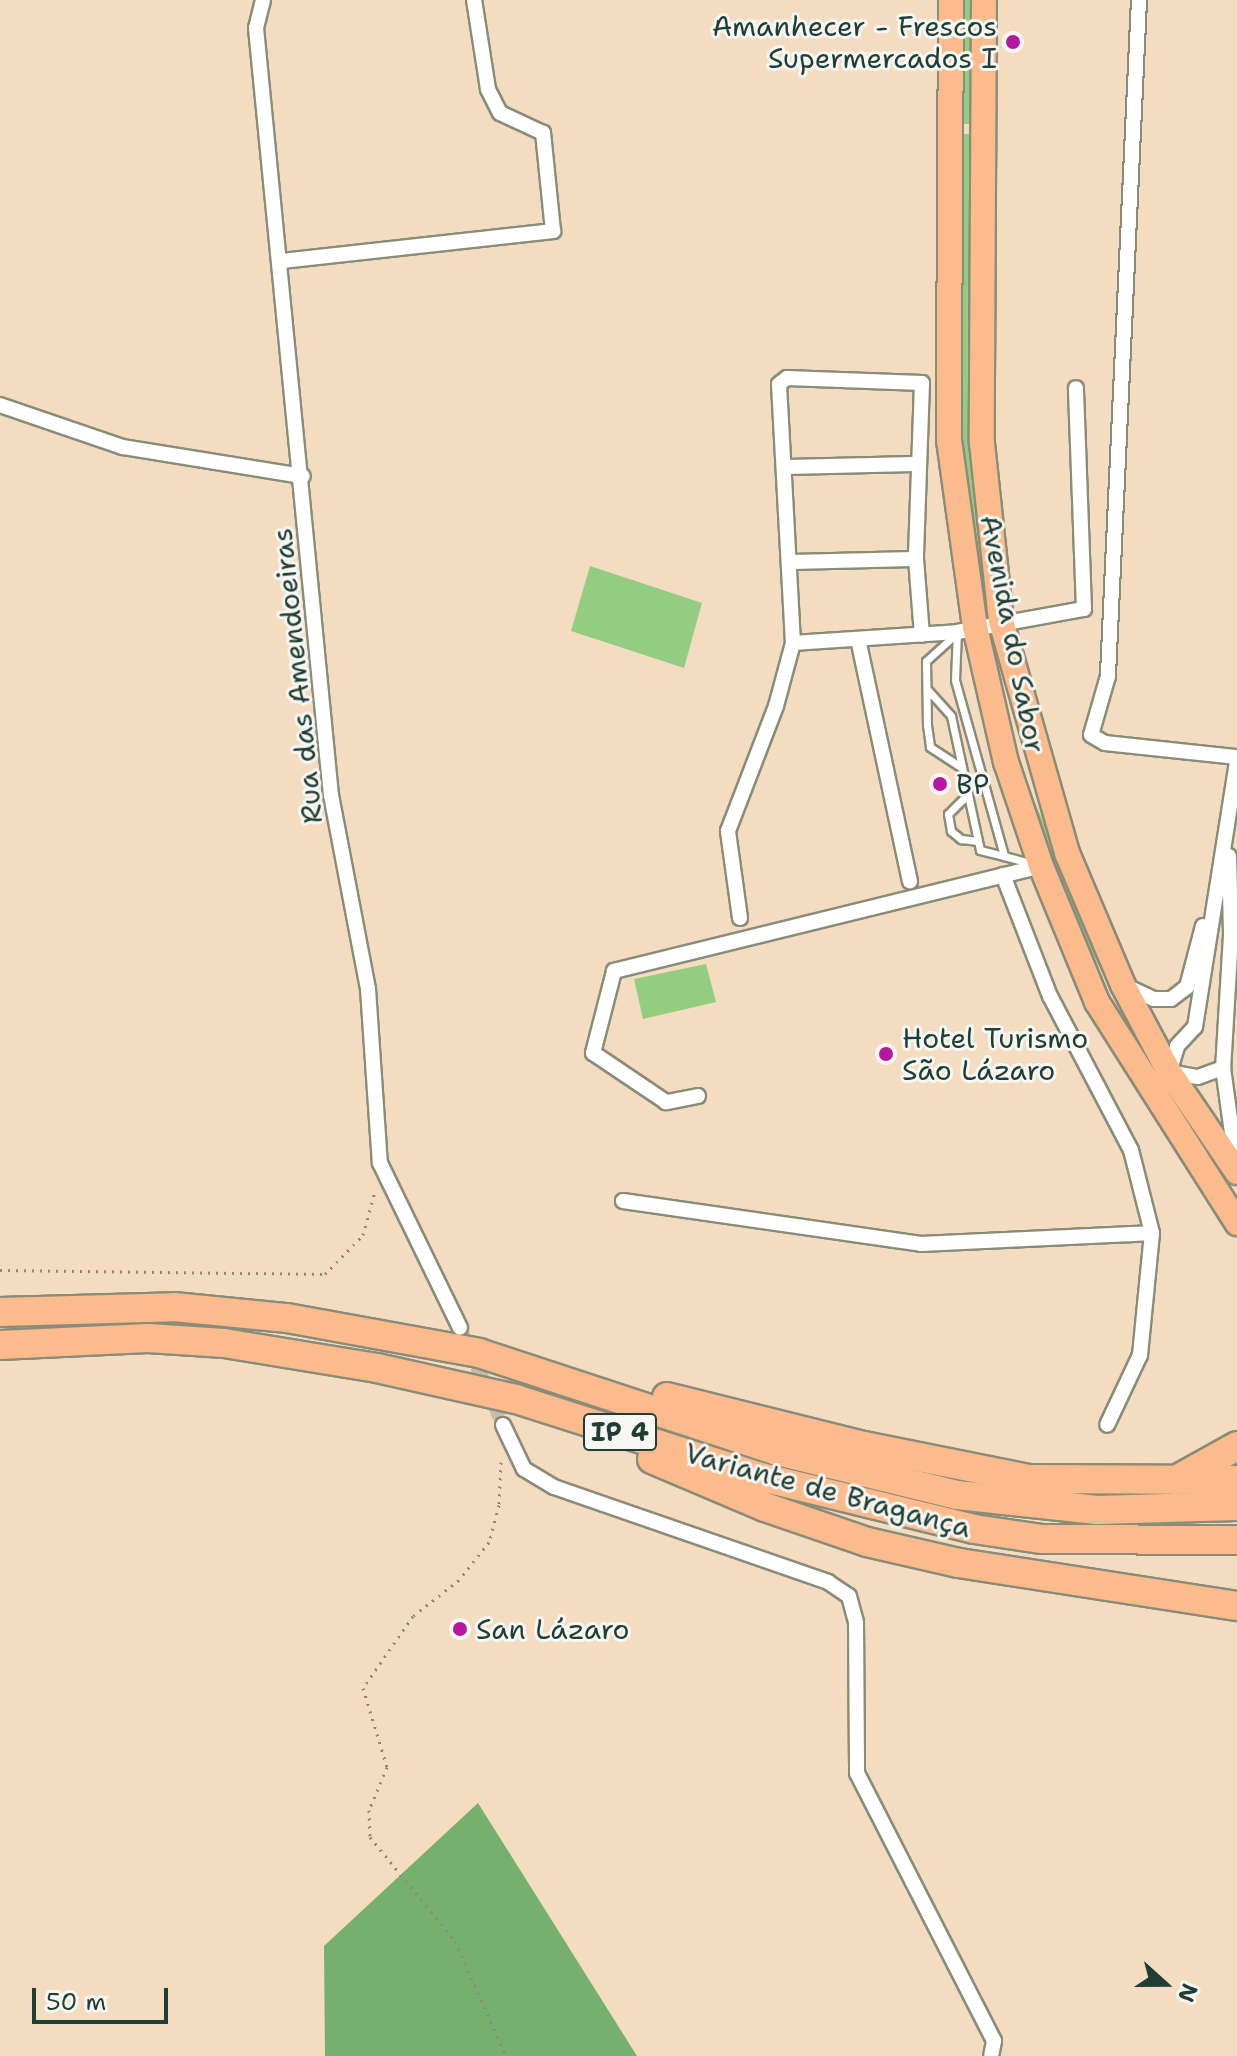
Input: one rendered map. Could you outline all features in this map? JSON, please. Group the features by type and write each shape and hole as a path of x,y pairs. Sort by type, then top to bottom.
{"highway":[{"name":"Variante de Bragança","path":"0,1312 174,1307 287,1318 479,1353 777,1451 957,1495 1097,1510 1237,1506"},
{"name":"Variante de Bragança","path":"0,1345 148,1338 224,1343 377,1368 516,1399 757,1476 974,1529 1042,1539 1237,1540"},
{"path":"479,1353 980,1471 1029,1479 1172,1483 1237,1480"},
{"path":"516,1399 765,1507 867,1542 959,1563 1237,1606"},
{"path":"1172,1483 1237,1446"}],"main road":[{"name":"Avenida do Sabor","path":"951,0 949,440 966,630 1041,866 1097,1002 1237,1223"},
{"name":"Avenida do Sabor","path":"984,0 982,443 1001,621 1067,853 1123,985 1169,1072 1237,1171"}],"street":[{"name":"Rua das Amendoeiras","path":"263,0 256,28 282,261 331,795 368,989 380,1163 460,1328"},
{"path":"282,261 553,231 543,133 500,113 488,89 474,0"},
{"path":"1139,0 1108,676 1091,735 1105,743 1237,759 1228,832 1214,896 1195,1027 1177,1046 1162,1109"},
{"path":"740,918 728,831 776,706 793,643 779,384 787,378 922,383 916,559 922,635"},
{"path":"793,643 966,630 1001,621 1084,609 1076,388"},
{"path":"0,405 123,447 303,476"},
{"path":"784,467 917,464"},
{"path":"789,562 916,559"},
{"path":"858,639 910,881"},
{"path":"1228,832 1231,935 1223,1068 1237,1171"},
{"path":"698,1096 666,1102 593,1053 614,971 1041,866"},
{"path":"1003,875 1050,996 1131,1150 1152,1233 1140,1355 1107,1425"},
{"path":"1123,985 1154,999 1171,999 1187,987 1214,896"},
{"path":"1097,1002 1120,1021 1143,1062 1169,1072 1198,1077 1223,1068"},
{"path":"623,1201 921,1244 1152,1233"},
{"path":"503,1425 524,1469 554,1487 828,1582 849,1596 856,1622 857,1773 994,2041 991,2056"}],"lane":[{"path":"962,768 930,747 926,661 966,630"},
{"path":"966,630 955,680 1004,856"},
{"path":"927,689 951,716 980,850 1041,866"},
{"path":"968,794 948,814 951,831 961,839 978,841"}],"path":[{"path":"0,1270 325,1274 363,1235 380,1163"},
{"path":"503,1425 499,1505 489,1542 459,1580 413,1616 363,1688 387,1767 369,1810 370,1837 455,1941 506,2056"}],"green space":[{"path":"961,0 971,0 970,124 959,124"},
{"path":"960,134 970,134 970,421 982,575 960,440"},
{"path":"590,566 702,603 684,668 571,631"},
{"path":"1004,706 1024,778 1144,1050 1063,899 1026,799"},
{"path":"706,964 716,1002 643,1019 634,979"},
{"path":"478,1803 637,2056 325,2056 324,1946"}],"tunnel":[{"path":"460,1328 503,1425"}],"place":[{"name":"Amanhecer - Frescos Supermercados I","path":"1013,42"},
{"name":"BP","path":"940,784"},
{"name":"Hotel Turismo São Lázaro","path":"886,1054"},
{"name":"San Lázaro","path":"460,1629"}]}
